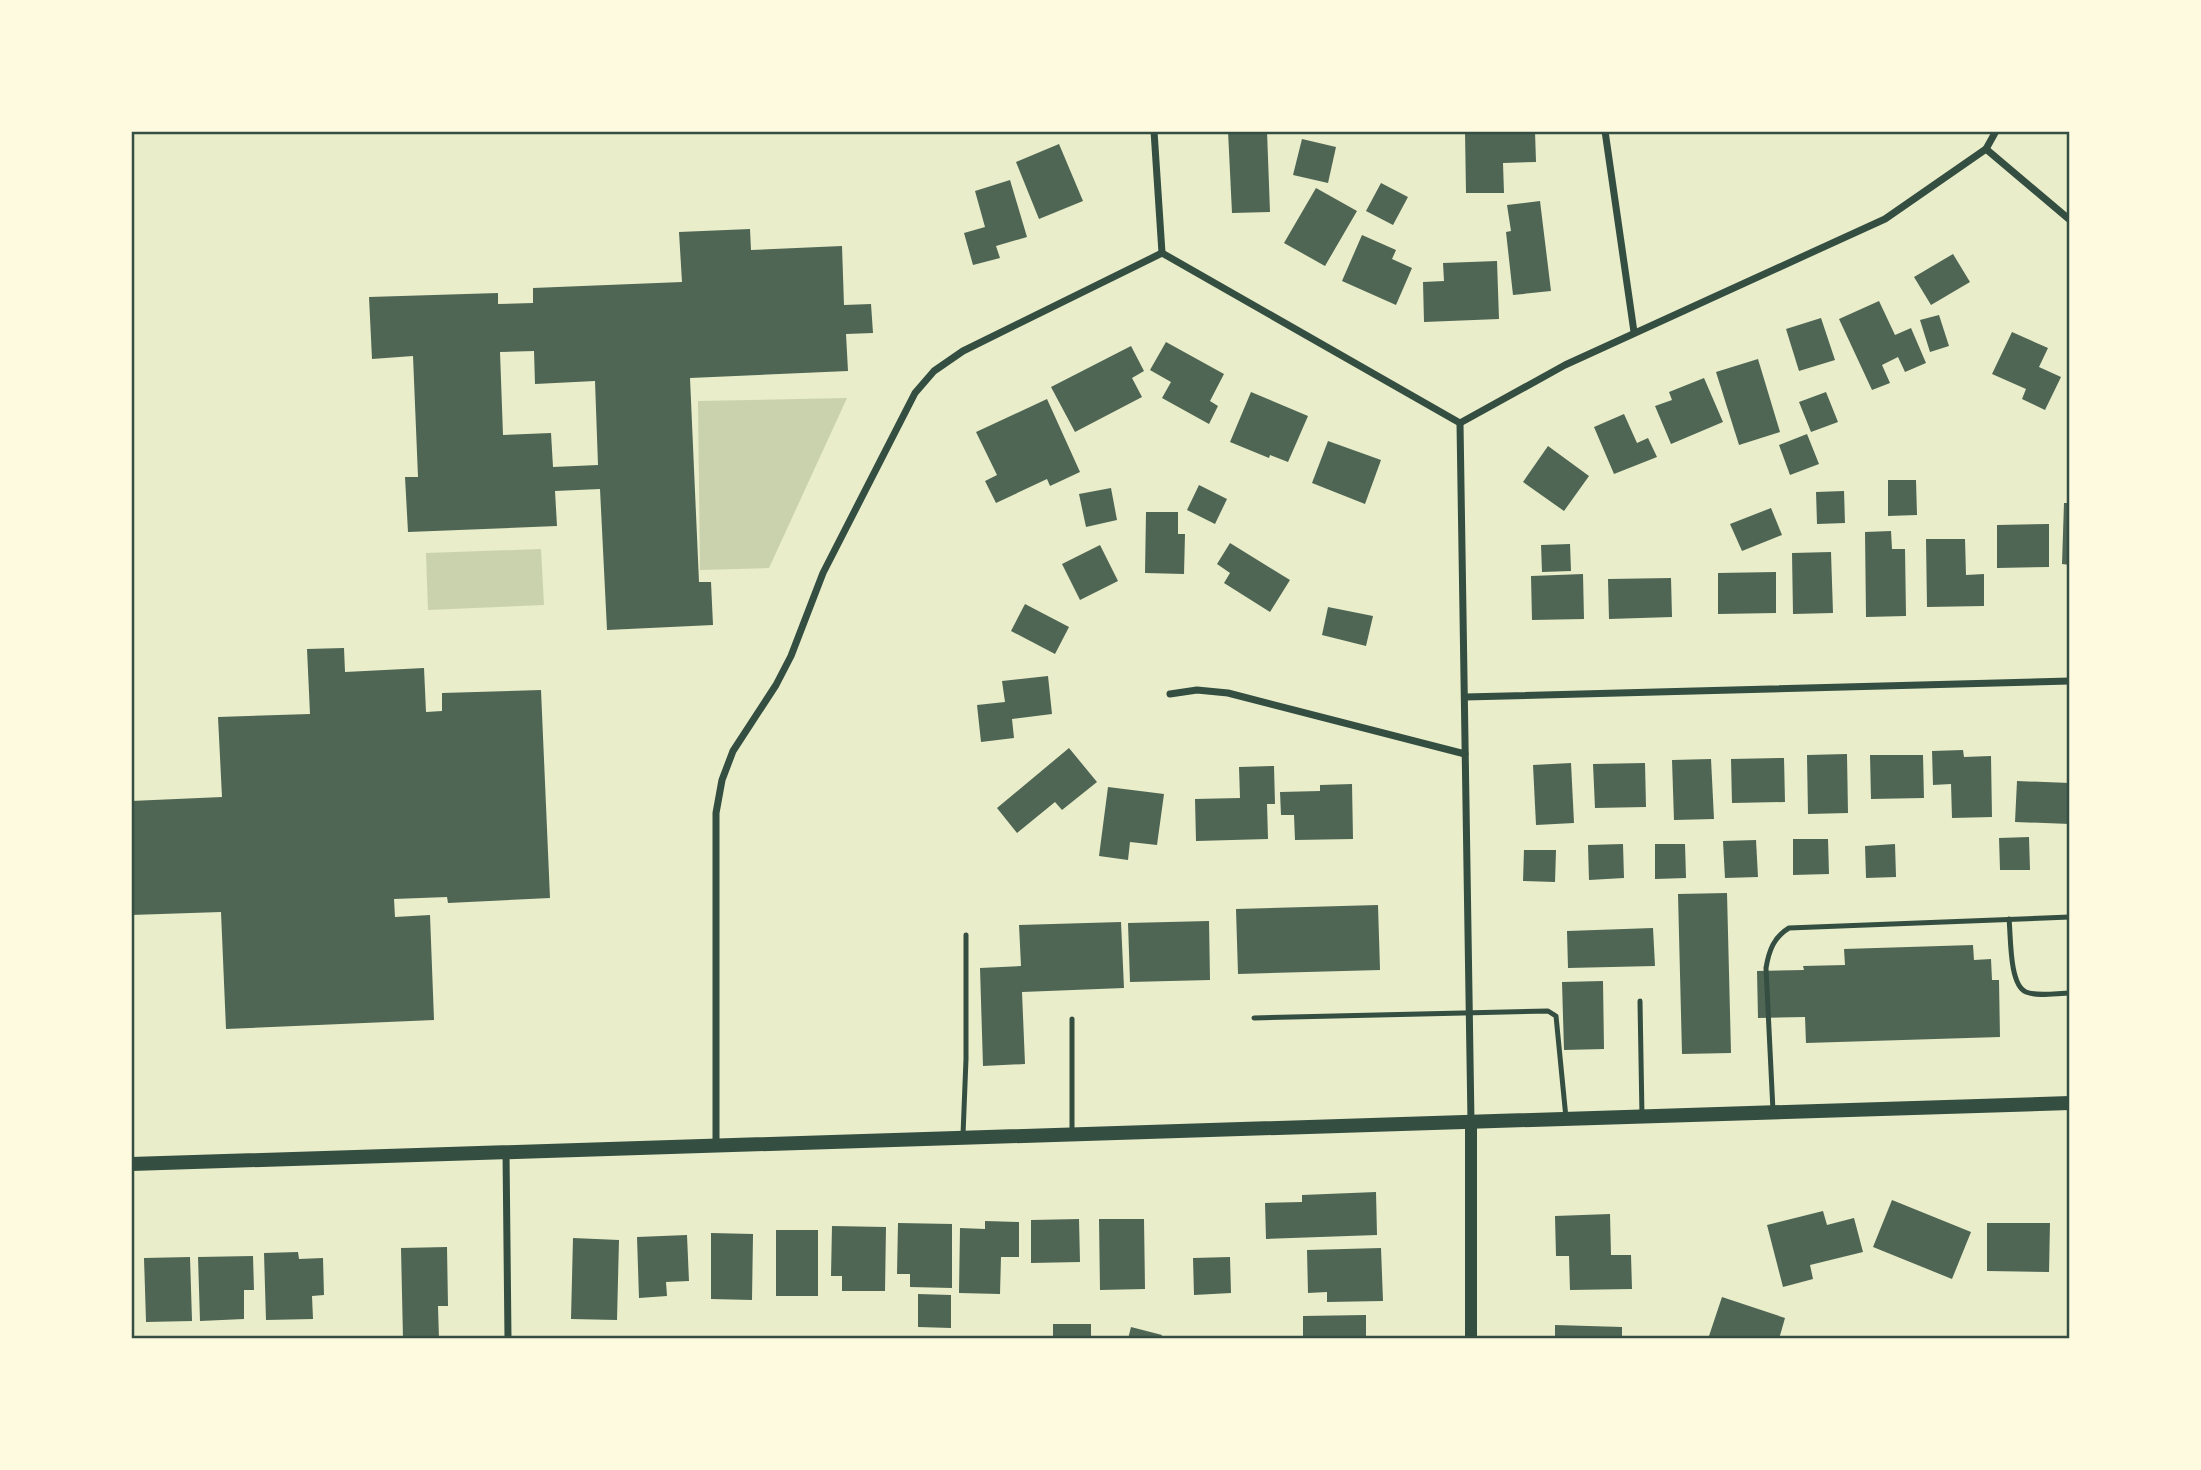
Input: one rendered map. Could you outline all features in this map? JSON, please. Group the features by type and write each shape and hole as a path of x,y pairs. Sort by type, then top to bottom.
{"main road":[{"path":"131,1164 2070,1103"}],"street":[{"path":"1154,131 1162,253"},
{"path":"1605,131 1633,332"},
{"path":"1460,424 1565,365 1633,332 1885,219 1986,149 1996,131"},
{"path":"1986,149 2070,220"},
{"path":"716,1146 716,813 722,780 733,751 792,656 823,573 915,393 934,371 962,352 1162,253"},
{"path":"1162,253 1460,424"},
{"path":"1460,424 1470,1012 1471,1339"},
{"path":"1465,697 2070,681"},
{"path":"1170,694 1197,690 1228,693 1465,754"},
{"path":"506,1152 508,1339"}],"lane":[{"path":"1773,1112 1766,968 1769,950 1779,934 1789,928 2070,917"},
{"path":"2009,919 2013,965 2019,987 2026,992 2037,994 2070,993"},
{"path":"962,1138 966,1059 966,935"},
{"path":"1640,1001 1642,1116"},
{"path":"1254,1018 1548,1011 1556,1016 1566,1119"},
{"path":"1072,1018 1072,1134"}],"green space":[{"path":"847,398 769,568 700,570 698,401"},
{"path":"541,549 544,605 428,610 426,553"}],"building":[{"path":"1228,131 1267,131 1270,212 1232,213"},
{"path":"1465,131 1535,131 1536,162 1503,163 1504,193 1466,193"},
{"path":"1302,139 1336,147 1328,183 1293,175"},
{"path":"1059,144 1083,201 1039,219 1016,162"},
{"path":"1010,180 1027,237 996,246 1000,258 973,265 964,233 985,227 975,191"},
{"path":"1381,183 1408,197 1393,225 1366,211"},
{"path":"1316,188 1357,211 1325,266 1284,243"},
{"path":"1540,201 1551,291 1513,295 1506,232 1511,231 1507,205"},
{"path":"750,229 751,250 842,246 844,305 871,304 873,333 846,334 848,371 690,378 699,582 711,582 713,625 607,630 600,489 555,491 557,526 408,532 405,477 418,477 413,356 372,359 369,297 498,293 498,304 533,303 533,288 682,282 679,232","holes":["534,351 535,384 595,381 598,465 553,467 551,433 503,435 500,352"]},
{"path":"1362,235 1396,250 1392,259 1412,268 1396,305 1342,281"},
{"path":"1953,254 1970,282 1931,305 1914,277"},
{"path":"1497,261 1499,319 1424,322 1423,282 1444,281 1443,263"},
{"path":"1879,301 1895,335 1911,328 1926,363 1905,372 1898,357 1882,365 1890,383 1872,390 1839,319"},
{"path":"1939,315 1949,346 1930,352 1920,320"},
{"path":"1821,318 1835,360 1799,371 1786,329"},
{"path":"2012,332 2048,348 2039,367 2061,377 2045,410 2022,399 2026,389 1992,374"},
{"path":"1166,342 1224,374 1210,401 1218,406 1209,424 1162,398 1171,382 1150,370"},
{"path":"1131,346 1144,371 1132,378 1142,397 1075,432 1051,387"},
{"path":"1758,359 1780,432 1739,445 1716,372"},
{"path":"1704,378 1723,422 1671,444 1655,406 1672,400 1669,392"},
{"path":"1251,392 1308,416 1288,462 1270,455 1269,458 1230,442"},
{"path":"1826,392 1838,422 1811,432 1799,402"},
{"path":"1047,399 1080,472 1050,486 1047,479 996,503 985,481 997,475 976,432"},
{"path":"1624,414 1637,443 1648,438 1657,457 1614,474 1594,427"},
{"path":"1807,434 1819,464 1790,475 1779,445"},
{"path":"1328,441 1381,460 1365,504 1312,483"},
{"path":"1548,446 1589,476 1564,511 1523,482"},
{"path":"1888,480 1916,480 1917,515 1888,516"},
{"path":"1199,485 1227,499 1215,524 1187,510"},
{"path":"1111,488 1117,520 1086,527 1079,494"},
{"path":"1844,491 1845,523 1817,524 1816,492"},
{"path":"2064,503 2070,503 2070,565 2062,564"},
{"path":"1771,508 1782,535 1742,551 1730,524"},
{"path":"1146,512 1178,512 1178,534 1185,534 1184,574 1145,573"},
{"path":"2049,524 2049,567 1997,568 1997,525"},
{"path":"1891,531 1892,549 1905,549 1906,616 1866,617 1865,532"},
{"path":"1926,539 1965,539 1966,575 1984,574 1984,606 1927,607"},
{"path":"1230,543 1290,580 1270,612 1224,583 1230,573 1217,564"},
{"path":"1570,544 1571,571 1542,572 1541,545"},
{"path":"1100,545 1118,581 1080,600 1062,564"},
{"path":"1831,552 1833,613 1793,614 1792,553"},
{"path":"1776,572 1776,613 1718,614 1718,573"},
{"path":"1583,574 1584,619 1532,620 1531,576"},
{"path":"1671,578 1672,617 1609,619 1608,579"},
{"path":"1025,604 1069,627 1055,654 1011,631"},
{"path":"1328,607 1373,616 1366,646 1322,635"},
{"path":"344,648 345,672 424,668 426,712 442,711 442,693 541,690 550,898 448,903 447,897 394,899 395,917 430,915 434,1020 226,1029 221,912 131,915 131,801 222,797 218,717 310,714 307,649"},
{"path":"1048,676 1052,714 1012,719 1014,738 981,742 977,705 1005,702 1002,681"},
{"path":"1069,748 1097,782 1062,810 1055,802 1017,833 997,808"},
{"path":"1963,750 1964,757 1991,756 1992,817 1952,818 1951,784 1933,785 1932,751"},
{"path":"1847,754 1848,813 1808,814 1807,755"},
{"path":"1870,755 1923,755 1924,798 1871,799"},
{"path":"1784,758 1785,802 1732,803 1731,759"},
{"path":"1711,759 1714,819 1674,820 1672,760"},
{"path":"1571,763 1574,823 1536,825 1533,765"},
{"path":"1645,763 1646,807 1595,808 1593,764"},
{"path":"1274,766 1275,804 1267,804 1268,839 1196,841 1195,799 1240,798 1239,767"},
{"path":"2017,781 2070,783 2070,824 2015,822"},
{"path":"1352,784 1353,839 1295,840 1294,815 1281,815 1280,792 1320,791 1320,785"},
{"path":"1108,787 1164,794 1157,845 1130,842 1128,860 1099,856"},
{"path":"2029,837 2030,870 2000,870 1999,838"},
{"path":"1793,839 1828,839 1829,874 1793,875"},
{"path":"1756,840 1758,877 1725,878 1723,841"},
{"path":"1623,844 1624,878 1589,880 1588,845"},
{"path":"1655,844 1685,844 1686,878 1655,879"},
{"path":"1895,844 1896,877 1866,878 1865,846"},
{"path":"1524,850 1556,850 1555,882 1523,881"},
{"path":"1727,893 1731,1053 1682,1054 1678,894"},
{"path":"1378,905 1380,970 1238,974 1236,909"},
{"path":"1209,921 1210,980 1130,982 1128,923"},
{"path":"1121,922 1124,988 1022,992 1025,1064 983,1066 980,968 1021,966 1019,925"},
{"path":"1653,928 1655,966 1568,968 1567,931"},
{"path":"1973,945 1974,960 1991,959 1992,980 1999,980 2000,1037 1806,1043 1805,1017 1758,1018 1757,971 1804,970 1803,966 1845,965 1844,949"},
{"path":"1603,981 1604,1049 1564,1050 1562,982"},
{"path":"1376,1192 1377,1235 1266,1239 1265,1203 1302,1202 1302,1195"},
{"path":"1892,1200 1971,1232 1952,1279 1873,1247"},
{"path":"1823,1211 1827,1225 1854,1218 1863,1252 1810,1265 1813,1279 1783,1287 1767,1225"},
{"path":"1610,1214 1611,1255 1631,1255 1632,1289 1570,1290 1569,1256 1556,1256 1555,1216"},
{"path":"1079,1219 1080,1262 1031,1263 1031,1220"},
{"path":"1099,1219 1144,1219 1145,1289 1100,1290"},
{"path":"985,1221 1019,1222 1019,1257 1001,1257 1000,1294 959,1293 960,1228 985,1229"},
{"path":"898,1223 952,1224 952,1288 910,1287 910,1274 897,1274"},
{"path":"1987,1223 2050,1223 2049,1272 1987,1271"},
{"path":"832,1226 886,1227 885,1291 842,1291 842,1276 831,1276"},
{"path":"776,1230 818,1230 818,1296 776,1296"},
{"path":"711,1233 753,1234 752,1300 711,1299"},
{"path":"687,1235 689,1281 666,1282 667,1296 639,1298 637,1237"},
{"path":"573,1238 619,1240 617,1320 571,1319"},
{"path":"447,1247 448,1306 438,1306 439,1339 403,1339 401,1248"},
{"path":"1381,1248 1383,1301 1327,1302 1327,1292 1308,1293 1307,1250"},
{"path":"298,1252 299,1259 323,1258 324,1295 312,1296 313,1319 266,1320 264,1253"},
{"path":"253,1256 254,1290 244,1290 244,1319 200,1321 198,1257"},
{"path":"190,1257 192,1321 146,1322 144,1258"},
{"path":"1230,1257 1231,1293 1194,1295 1193,1258"},
{"path":"918,1294 951,1295 951,1328 918,1327"},
{"path":"1722,1297 1785,1318 1779,1339 1708,1339"},
{"path":"1366,1315 1366,1339 1303,1339 1303,1316"},
{"path":"1053,1324 1091,1324 1091,1339 1053,1339"},
{"path":"1555,1325 1622,1327 1622,1339 1555,1339"},
{"path":"1131,1327 1162,1335 1160,1339 1128,1339"}]}
